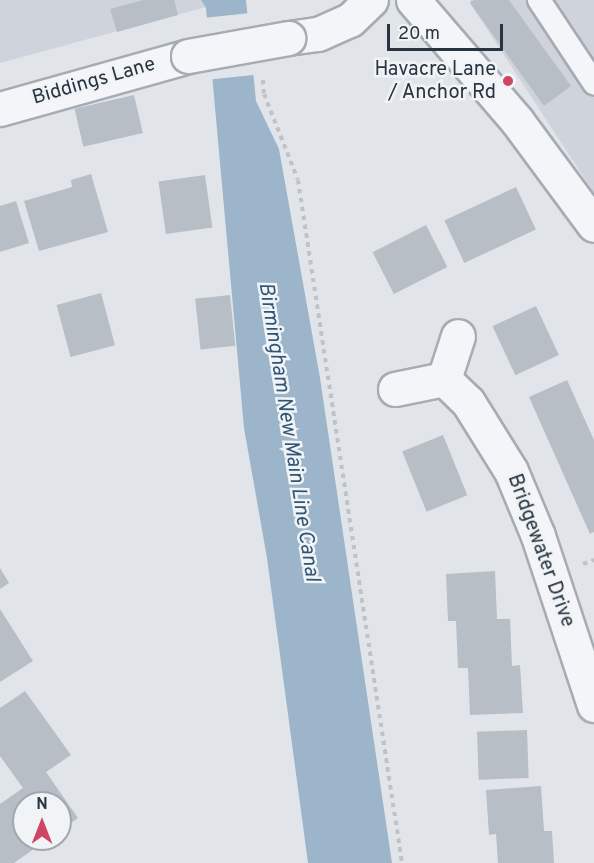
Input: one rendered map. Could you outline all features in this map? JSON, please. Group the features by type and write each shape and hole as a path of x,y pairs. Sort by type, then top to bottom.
{"street":[{"name":"Biddings Lane","path":"0,109 188,56 318,34 350,20 370,0"},
{"path":"413,0 517,121 594,225"},
{"path":"395,389 444,379 458,336"},
{"name":"Bridgewater Drive","path":"444,379 468,402 511,471 549,566 594,705"}],"lane":[{"path":"539,0 594,83"}],"path":[{"path":"262,72 264,94 298,180 402,863"}],"shaded area":[{"path":"0,0 201,0 206,7 0,63"},
{"path":"470,0 594,0 594,193 470,3"}],"water":[{"name":"Birmingham New Main Line Canal","path":"201,0 246,0 256,101 279,149 320,378 392,863 308,863 267,558 244,428 206,8"}],"pier":[{"path":"250,13 256,75 210,80 203,18"}],"building":[{"path":"143,0 174,0 178,15 117,32 110,9"},
{"path":"474,0 509,0 571,86 544,106 470,3"},
{"path":"134,95 143,133 83,147 75,109"},
{"path":"91,174 108,232 39,251 24,201 72,187 71,180"},
{"path":"205,175 212,227 166,234 158,182"},
{"path":"516,187 536,230 464,263 444,220"},
{"path":"16,201 29,243 0,252 0,206"},
{"path":"426,225 447,267 394,294 373,252"},
{"path":"101,293 115,345 71,357 57,305"},
{"path":"230,295 235,346 201,349 195,299"},
{"path":"536,306 559,355 515,375 492,326"},
{"path":"567,380 594,440 594,532 590,534 529,397"},
{"path":"443,435 467,495 427,512 402,451"},
{"path":"0,568 9,583 0,589"},
{"path":"495,571 497,619 510,619 512,666 520,665 523,713 470,715 468,668 458,668 456,621 448,621 446,574"},
{"path":"0,609 33,661 0,682"},
{"path":"25,691 71,755 46,772 59,791 19,791 23,788 0,756 0,708"},
{"path":"527,730 529,778 479,780 477,732"},
{"path":"541,786 544,831 552,831 554,863 498,863 496,834 489,835 486,790"},
{"path":"12,796 12,851 31,851 14,863 0,863 0,804"},
{"path":"72,809 78,818 72,822"}],"place":[{"name":"Havacre Lane / Anchor Rd","path":"508,81"}]}
